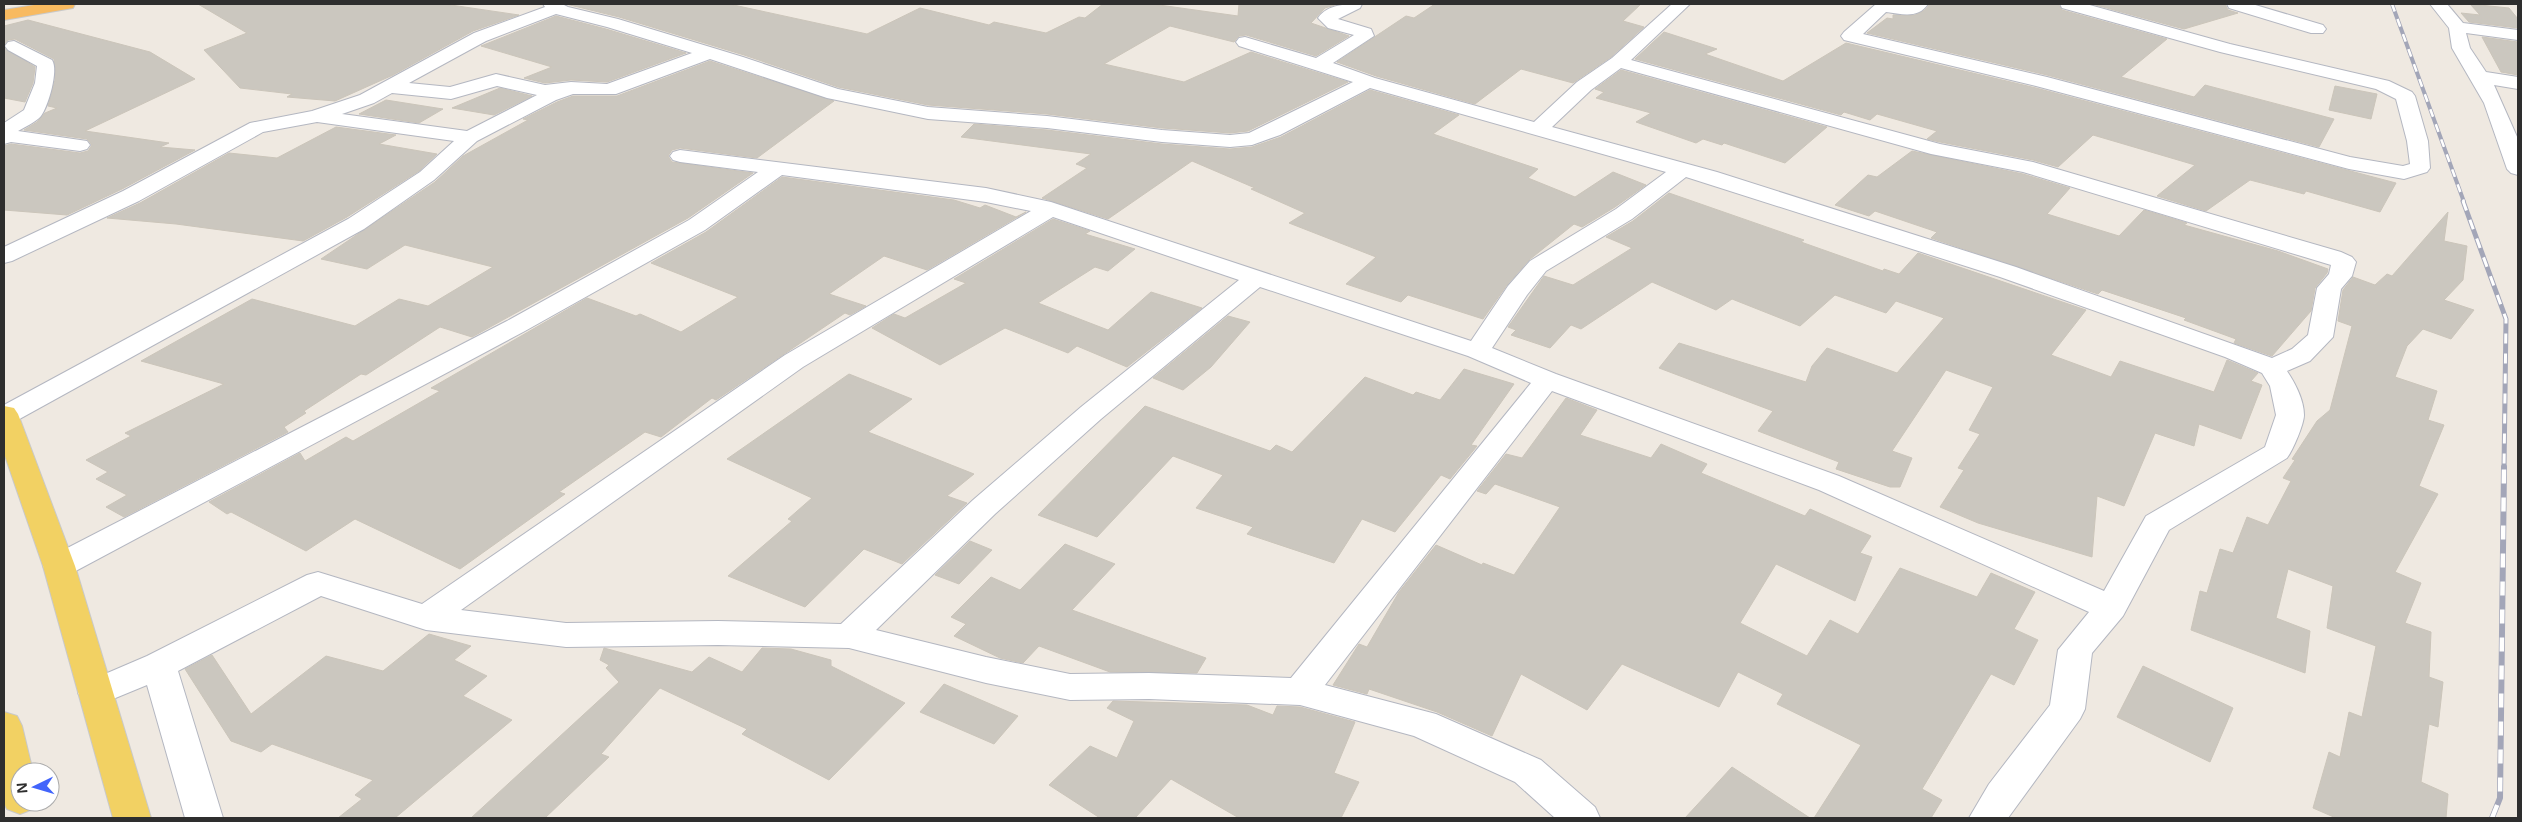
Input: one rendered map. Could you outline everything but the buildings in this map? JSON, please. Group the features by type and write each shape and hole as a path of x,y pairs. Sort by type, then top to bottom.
{"highway":[{"path":"4,6 19,4"},
{"path":"4,15 67,4"}],"main road":[{"path":"4,415 59,566 132,818"},
{"path":"4,726 12,762"}],"street":[{"path":"1318,64 1365,36 1365,33 1334,24 1326,18 1354,4"},
{"path":"1537,130 1584,86 1618,62 1682,4"},
{"path":"1920,4 1912,10 1882,8 1850,36 2040,81 2349,163 2404,173 2420,168 2416,136 2405,96 2382,84 2226,48 2068,4"},
{"path":"2235,4 2317,29"},
{"path":"2438,4 2458,27 2518,35"},
{"path":"4,256 131,196 257,127 316,116 367,99 480,37 554,6 709,53 808,87 928,114 1018,119 1162,136 1230,141 1252,139 1273,131 1368,82"},
{"path":"2458,27 2456,33 2464,54 2491,93 2518,169"},
{"path":"1245,42 1318,64 1368,82 1682,170 2008,272 2234,352 2272,368 2283,386 2290,415 2277,452 2157,523 2111,608 2076,650 2066,709 2002,795 1988,818"},
{"path":"14,46 46,64 44,83 33,113 5,131 6,137 80,146"},
{"path":"390,87 451,93 496,80 545,90 571,88 610,90 709,53"},
{"path":"1618,62 1938,150 2044,172 2344,262 2340,276 2329,288 2320,337 2301,355 2272,368"},
{"path":"2480,77 2518,83"},
{"path":"4,415 356,224 427,176 470,137 549,96 571,88"},
{"path":"316,116 470,137"},
{"path":"680,156 778,169 851,176 986,195 1051,209 1477,351 1547,380 1829,483 2111,608"},
{"path":"59,566 516,326 697,225 778,169"},
{"path":"1477,351 1517,290 1538,266 1558,252 1624,214 1682,170"},
{"path":"426,618 794,361 1051,209"},
{"path":"849,636 984,507 1062,438 1256,278"},
{"path":"1300,692 1547,380"},
{"path":"96,693 159,665 318,583 426,618 566,635 718,633 849,636 986,670 1070,687 1150,686 1300,692 1423,724 1528,771 1581,818"},
{"path":"159,665 204,818"}],"railway":[{"path":"2392,4 2464,202"},
{"path":"2463,201 2506,319 2504,469"},
{"path":"2492,818 2500,798 2504,467"}]}
